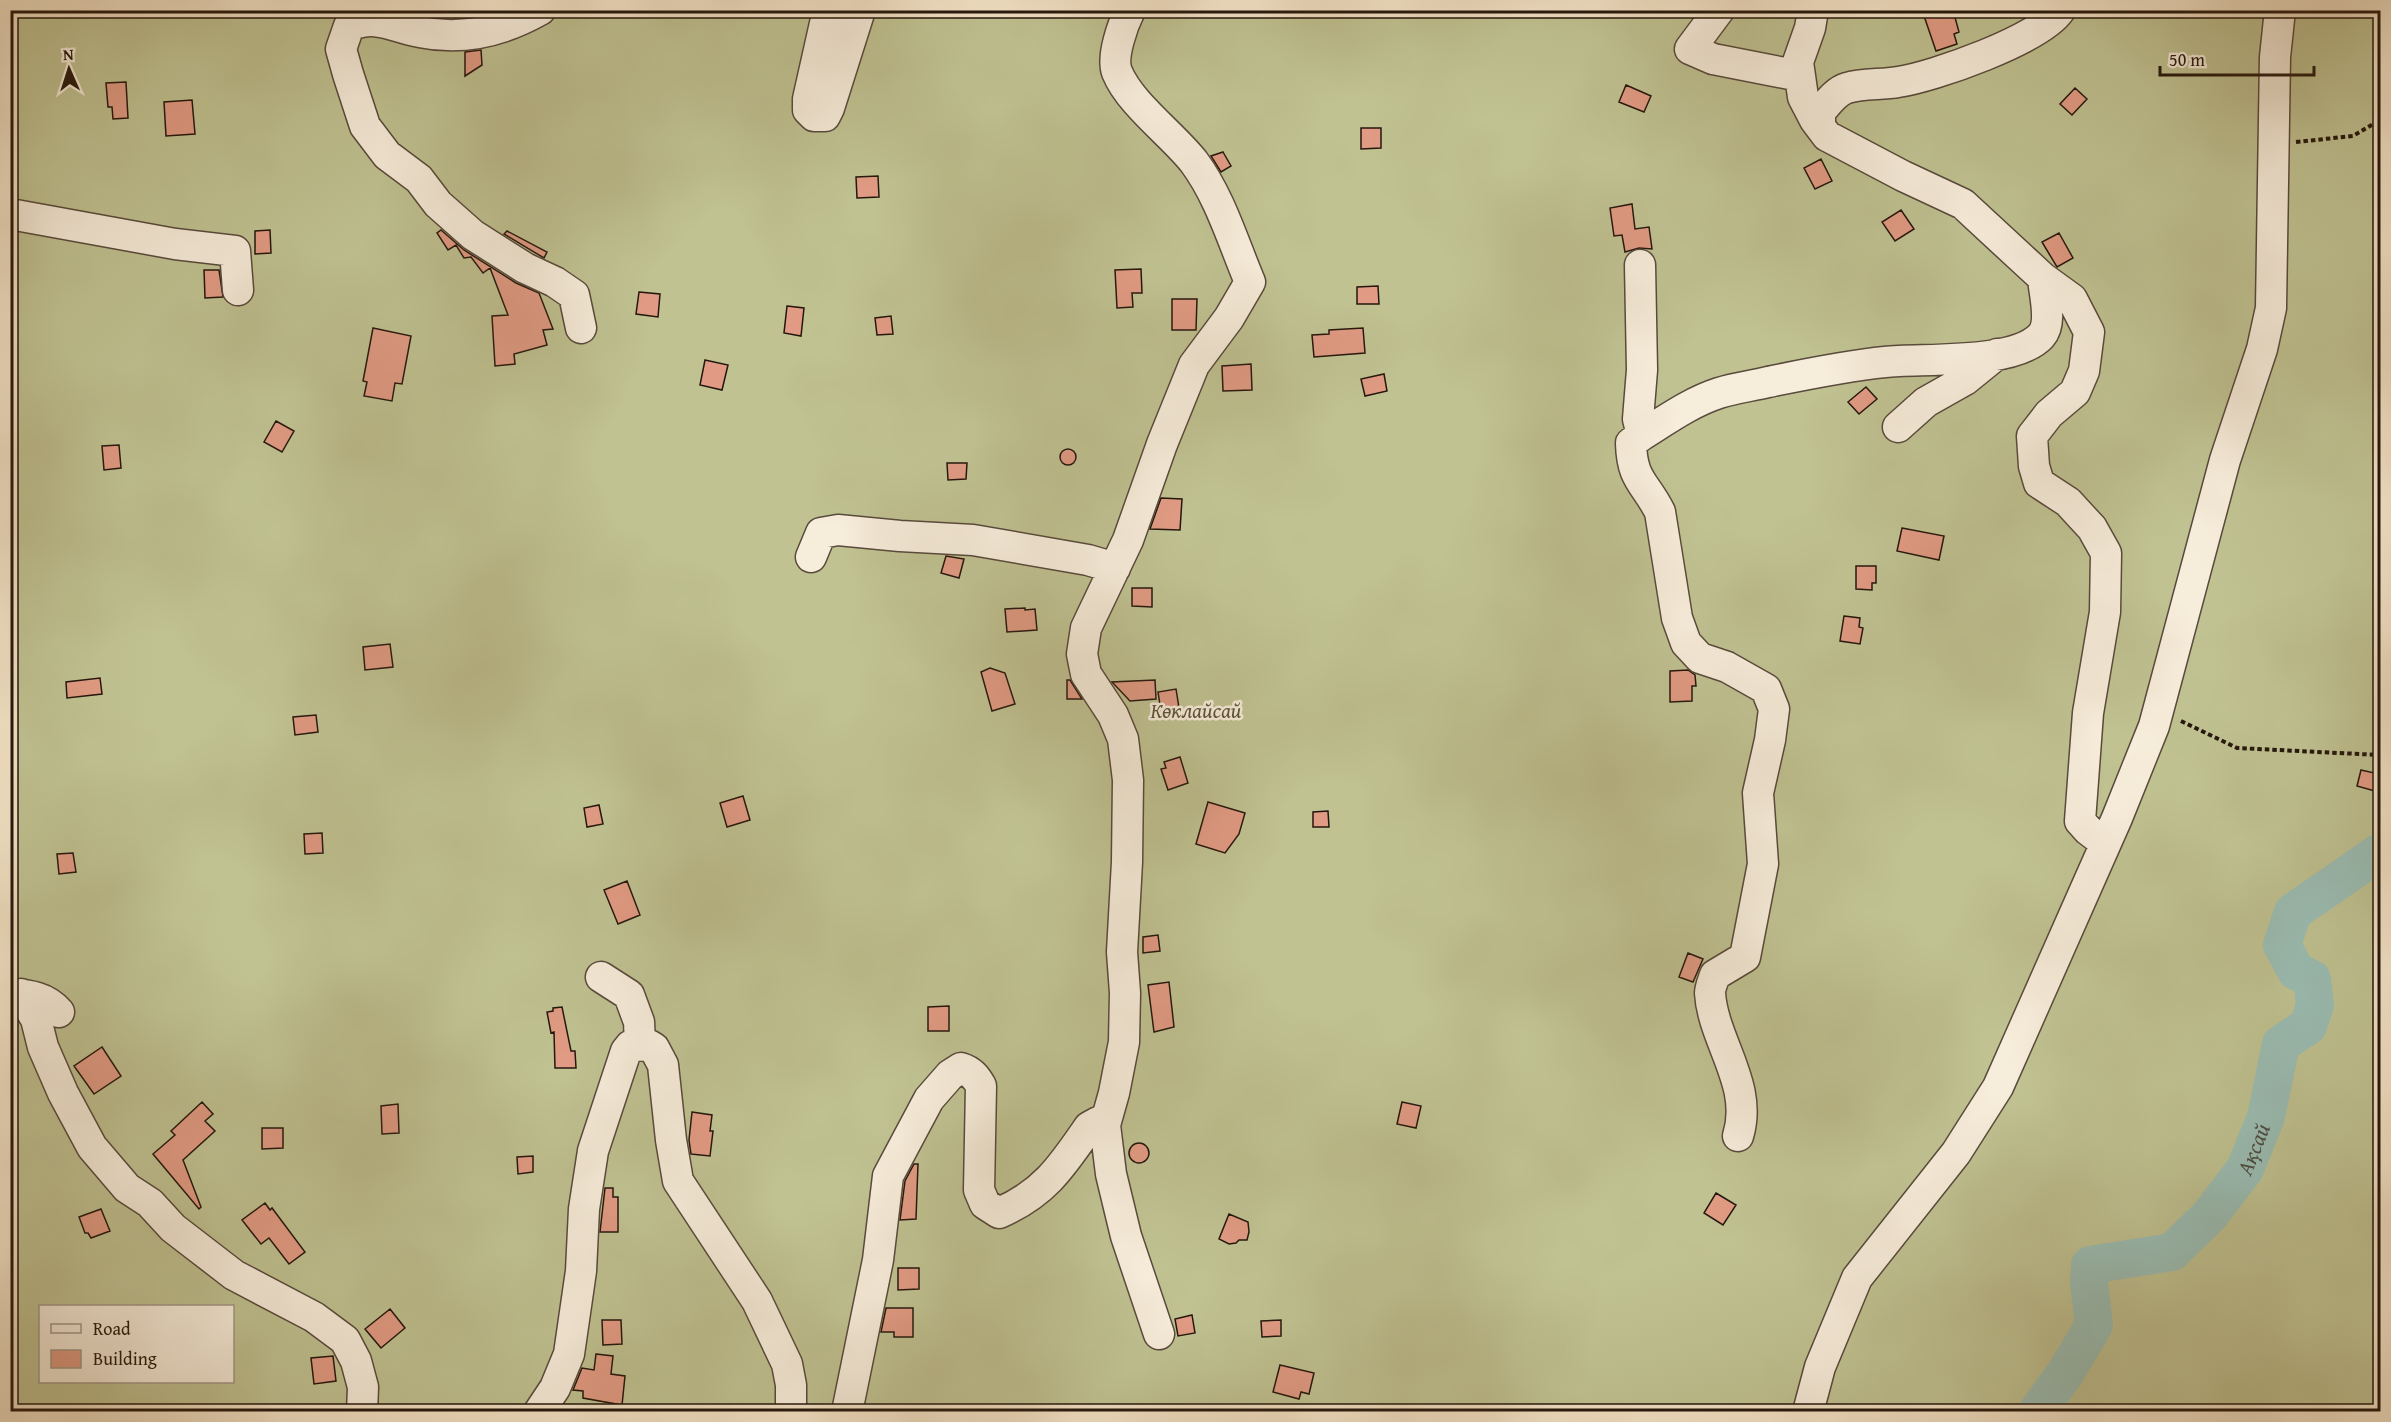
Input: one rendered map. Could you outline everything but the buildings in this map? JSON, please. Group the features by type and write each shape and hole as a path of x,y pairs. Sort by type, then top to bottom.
{"street":[{"path":"540,10 519,22 488,32 453,36 419,32 386,22 364,20 349,26 341,49 365,126 387,154 419,179 438,204 474,235 525,268 555,282 574,295 581,328"},
{"path":"828,10 808,99 808,110 814,116 825,116 829,108 860,10"},
{"path":"1130,10 1119,33 1116,70 1128,91 1192,160 1210,186 1250,282 1229,318 1194,365 1162,444 1128,540 1086,628 1082,654 1086,674 1113,715 1123,739 1128,780 1127,862 1122,952 1125,993 1124,1042 1105,1125 1112,1174 1126,1236 1159,1334"},
{"path":"1719,10 1690,50 1713,59 1767,72 1800,76"},
{"path":"1813,10 1810,28 1798,62 1803,97 1827,136 1963,204 2043,278 2072,300 2089,332 2084,371 2075,392 2049,414 2032,436 2034,466 2039,483 2068,502 2092,528 2106,553 2105,612 2088,713 2080,821 2105,843"},
{"path":"1820,126 1820,112 1845,88 1923,77 1993,52 2033,32 2060,10"},
{"path":"1808,1412 1820,1367 1857,1278 1956,1153 1998,1086 2154,726 2225,460 2262,349 2271,308 2275,57 2280,10"},
{"path":"10,213 175,244 235,251 238,291"},
{"path":"1640,265 1642,370 1638,419 1642,435"},
{"path":"1738,1136 1742,1124 1740,1094 1710,992 1715,975 1746,957 1763,864 1758,793 1770,740 1774,709 1766,689 1727,667 1700,658 1686,643 1677,618 1660,512 1653,498 1640,484 1631,463 1631,443 1670,417 1717,394 1823,370 1887,362 1979,357 2028,345 2043,335 2048,318 2043,278"},
{"path":"1898,427 1926,402 1965,380 1997,354"},
{"path":"811,557 821,533 838,530 973,540 1088,560 1115,568"},
{"path":"601,977 629,995 639,1022 640,1044"},
{"path":"16,994 50,1002 59,1012"},
{"path":"16,994 36,1019 43,1047 63,1094 92,1147 127,1188 150,1203 173,1227 234,1275 314,1317 345,1340 356,1361 363,1387 362,1412"},
{"path":"539,1412 555,1388 569,1354 581,1271 584,1209 593,1151 626,1051 630,1046 640,1044 654,1048 663,1065 678,1181 757,1301 787,1364 791,1385 791,1412"},
{"path":"847,1412 878,1260 888,1176 929,1099 950,1075 961,1068 969,1071 981,1086 979,1190 985,1204 999,1213 1023,1203 1046,1184 1089,1127 1098,1122 1105,1125"}],"path":[{"path":"2274,145 2353,136 2380,120"},
{"path":"2159,710 2237,748 2380,755"}],"green space":[{"name":"Көклайсай","path":"10,11 2380,11 2380,1411 11,1411"}],"waterway":[{"name":"Ақсай","path":"2037,1412 2066,1372 2094,1325 2089,1283 2090,1265 2172,1252 2210,1215 2245,1169 2266,1117 2281,1044 2308,1026 2315,1005 2312,979 2296,971 2282,945 2293,912 2380,852"}]}
